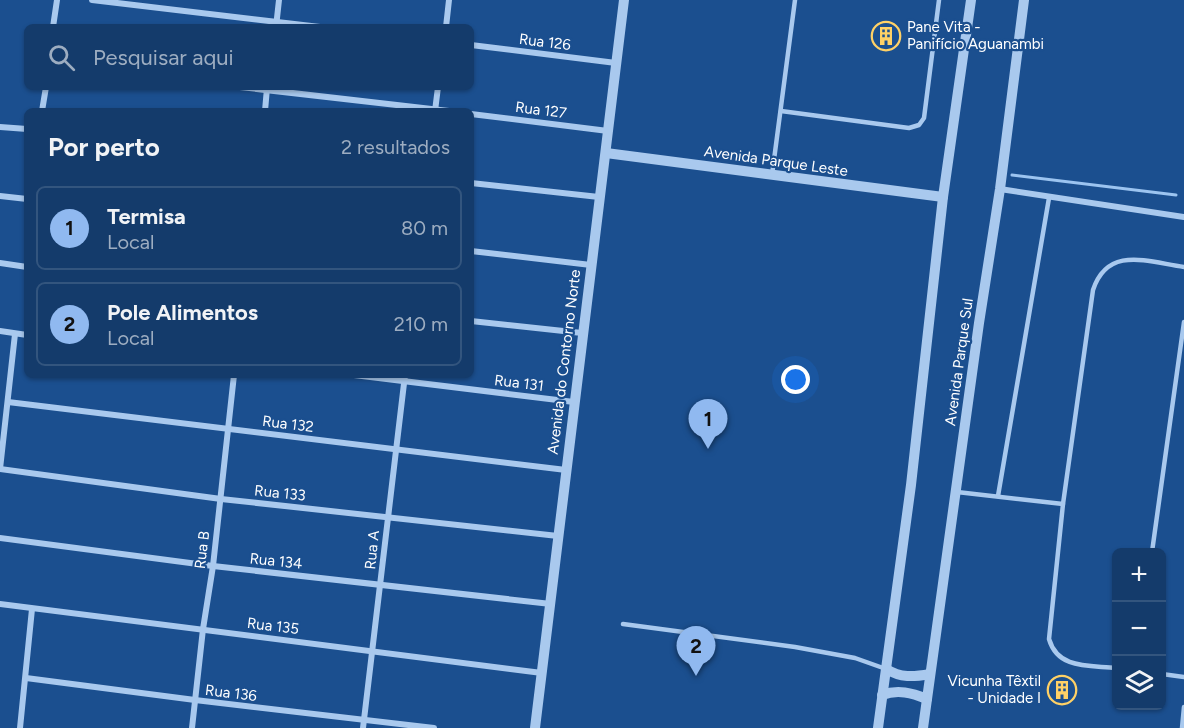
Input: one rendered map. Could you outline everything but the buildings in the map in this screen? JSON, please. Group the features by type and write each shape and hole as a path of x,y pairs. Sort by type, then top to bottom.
{"street":[{"path":"53,24 57,0"},
{"path":"92,0 276,24 279,0"},
{"path":"446,24 450,0"},
{"name":"Avenida do Contorno Norte","path":"535,728 624,0"},
{"path":"878,728 911,484 943,198 971,0"},
{"name":"Avenida Parque Sul","path":"923,728 979,323 1000,189 1024,0"},
{"name":"Rua 126","path":"474,45 616,63"},
{"path":"42,108 46,90"},
{"path":"265,108 267,90"},
{"path":"282,90 420,108"},
{"path":"435,108 438,90"},
{"name":"Rua 127","path":"474,114 608,131"},
{"path":"1,127 24,129"},
{"name":"Avenida Parque Leste","path":"606,153 943,198"},
{"path":"474,183 599,197"},
{"path":"1000,189 1184,217"},
{"path":"0,196 24,199"},
{"path":"474,251 591,265"},
{"path":"0,263 24,267"},
{"path":"474,321 582,333"},
{"path":"0,332 24,335"},
{"path":"0,469 15,334"},
{"name":"Rua B","path":"192,728 234,378"},
{"name":"Rua 131","path":"404,378 574,402"},
{"name":"Rua A","path":"363,728 404,378"},
{"name":"Rua 132","path":"8,402 566,470"},
{"name":"Rua 133","path":"0,469 220,498 558,536"},
{"name":"Rua 134","path":"0,538 213,566 551,604"},
{"name":"Rua 135","path":"0,604 542,673"},
{"path":"20,728 32,609"},
{"path":"886,669 896,676 914,677 930,674"},
{"name":"Rua 136","path":"26,678 434,728"},
{"path":"882,695 892,691 913,693 927,699"}],"lane":[{"path":"772,175 795,0"},
{"path":"781,111 909,128 919,125 924,118 939,0"},
{"path":"998,496 1049,198"},
{"path":"1112,668 1071,663 1059,657 1052,649 1049,629 1093,290 1096,279 1111,264 1121,260 1184,267"},
{"path":"1153,548 1184,322"},
{"path":"957,492 1064,504"},
{"path":"623,624 795,647 855,658 886,669"},
{"path":"1166,675 1184,677"},
{"path":"1182,728 1184,707"}],"waterway":[{"path":"1012,175 1176,195"}],"place":[{"name":"Pane Vita - Panifício Aguanambi","path":"886,36"},
{"name":"Termisa","path":"708,449"},
{"name":"Pole Alimentos","path":"696,676"},
{"name":"Vicunha Têxtil - Unidade I","path":"1062,690"}]}
